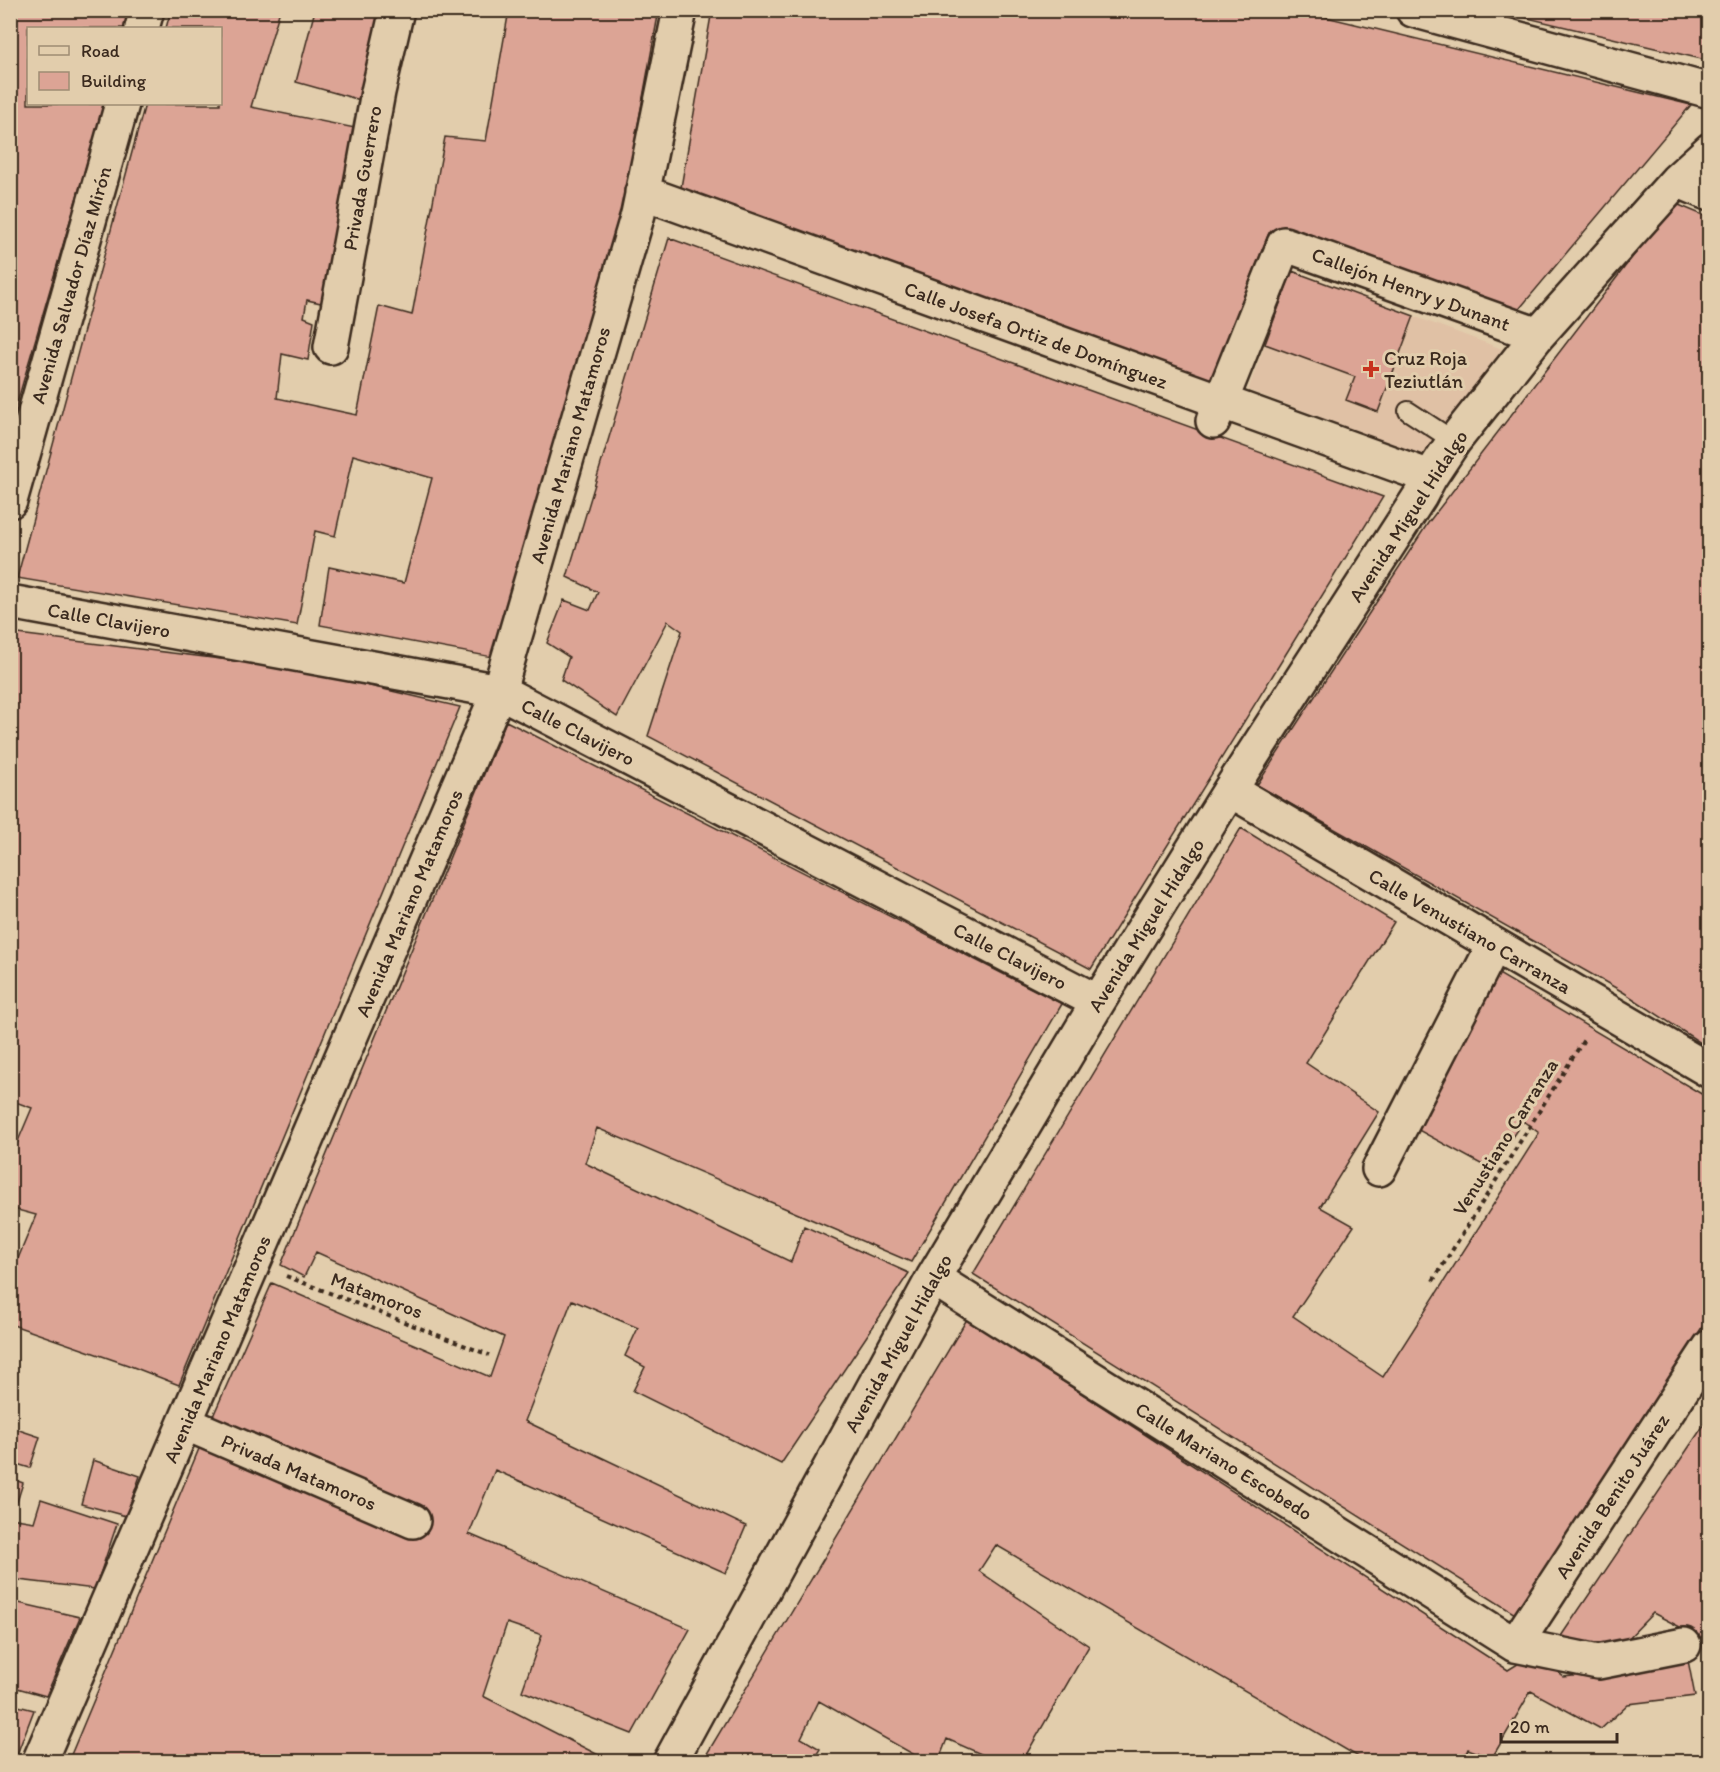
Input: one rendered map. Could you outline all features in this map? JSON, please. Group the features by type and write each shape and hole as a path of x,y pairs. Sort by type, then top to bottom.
{"street":[{"path":"142,27 147,10"},
{"name":"Privada Guerrero","path":"331,347 378,92 397,10"},
{"name":"Avenida Mariano Matamoros","path":"39,1761 499,691 640,203 680,10"},
{"path":"1413,10 1710,91"},
{"name":"Avenida Salvador Díaz Mirón","path":"10,501 122,105"},
{"name":"Avenida Miguel Hidalgo","path":"670,1761 933,1278 1098,1002 1230,790 1454,441 1535,339 1677,180 1710,150"},
{"path":"1677,180 1710,194"},
{"name":"Calle Josefa Ortiz de Domínguez","path":"640,203 1425,486"},
{"name":"Callejón Henry y Dunant","path":"1223,414 1287,250 1535,339"},
{"name":"Calle Clavijero","path":"10,602 499,691 1098,1002"},
{"name":"Calle Venustiano Carranza","path":"1230,790 1710,1071"},
{"path":"1379,1169 1494,945"},
{"name":"Calle Mariano Escobedo","path":"933,1278 1515,1645"},
{"name":"Avenida Benito Juárez","path":"1515,1645 1710,1347"},
{"name":"Privada Matamoros","path":"184,1423 413,1521"},
{"path":"1515,1645 1598,1662 1684,1645"}],"lane":[{"path":"1408,411 1454,441"}],"path":[{"name":"Venustiano Carranza","path":"1433,1281 1603,1010"},
{"name":"Matamoros","path":"254,1263 489,1355"}],"shaded area":[{"name":"Cruz Roja Teziutlán","path":"1292,271 1502,349 1424,456 1248,390"}],"building":[{"path":"10,10 128,10 130,14 126,27 27,27 27,105 104,105 10,427"},
{"path":"171,10 280,10 251,107 360,129 330,305 307,300 304,317 314,321 308,360 282,354 277,398 357,415 379,306 412,315 445,137 486,141 509,10 659,10 620,223 492,657 320,625 329,567 404,583 432,478 353,455 335,536 315,531 297,625 17,578 145,105 222,105 222,27 166,27"},
{"path":"315,10 385,10 364,101 296,82"},
{"path":"712,10 1297,10 1691,105 1515,314 1330,248 1269,233 1208,387 680,193"},
{"path":"1494,10 1710,10 1710,61"},
{"path":"1674,203 1710,218 1710,1049 1623,992 1257,785 1428,523"},
{"path":"669,238 1383,497 1091,969 648,736 682,631 668,621 617,717 561,680 569,657 547,643 564,600 590,610 598,592 567,577"},
{"path":"1292,271 1414,316 1378,412 1346,400 1355,377 1265,344"},
{"path":"10,633 293,668 460,707 179,1385 10,1324 10,1278 36,1215 10,1208 10,1160 32,1108 10,1100"},
{"path":"506,721 1062,1004 911,1262 597,1128 585,1163 791,1262 804,1226 909,1273 781,1464 633,1391 645,1367 625,1356 638,1328 572,1300 525,1421 746,1526 726,1573 495,1470 469,1534 690,1629 632,1734 522,1691 542,1635 507,1623 483,1696 612,1762 68,1762 206,1432 272,1283 490,1377 504,1337 316,1252 304,1277 281,1265"},
{"path":"1241,828 1394,922 1306,1063 1379,1112 1320,1207 1354,1226 1293,1316 1383,1377 1539,1133 1523,1121 1490,1169 1411,1126 1487,967 1710,1099 1710,1315 1515,1614 973,1274"},
{"path":"967,1319 1508,1670 1534,1654 1564,1677 1633,1669 1686,1650 1695,1696 1628,1704 1601,1729 1531,1691 1492,1758 1468,1749 1462,1762 1367,1762 996,1545 979,1571 1089,1646 1022,1762 999,1762 947,1739 938,1762 927,1762 819,1701 801,1738 820,1749 812,1762 702,1762"},
{"path":"1710,1416 1710,1576 1707,1579 1710,1581 1710,1627 1701,1638 1653,1613 1614,1653 1555,1645"},
{"path":"10,1427 40,1437 30,1468 10,1462"},
{"path":"93,1460 140,1476 126,1516 81,1504"},
{"path":"10,1478 23,1483 17,1502 10,1500"},
{"path":"41,1499 117,1524 95,1589 10,1579 10,1518 34,1522"},
{"path":"10,1601 80,1617 46,1696 10,1686 10,1637 15,1617 10,1616"},
{"path":"10,1704 34,1710 14,1762 10,1762"}],"place":[{"name":"Cruz Roja Teziutlán","path":"1371,369"}]}
